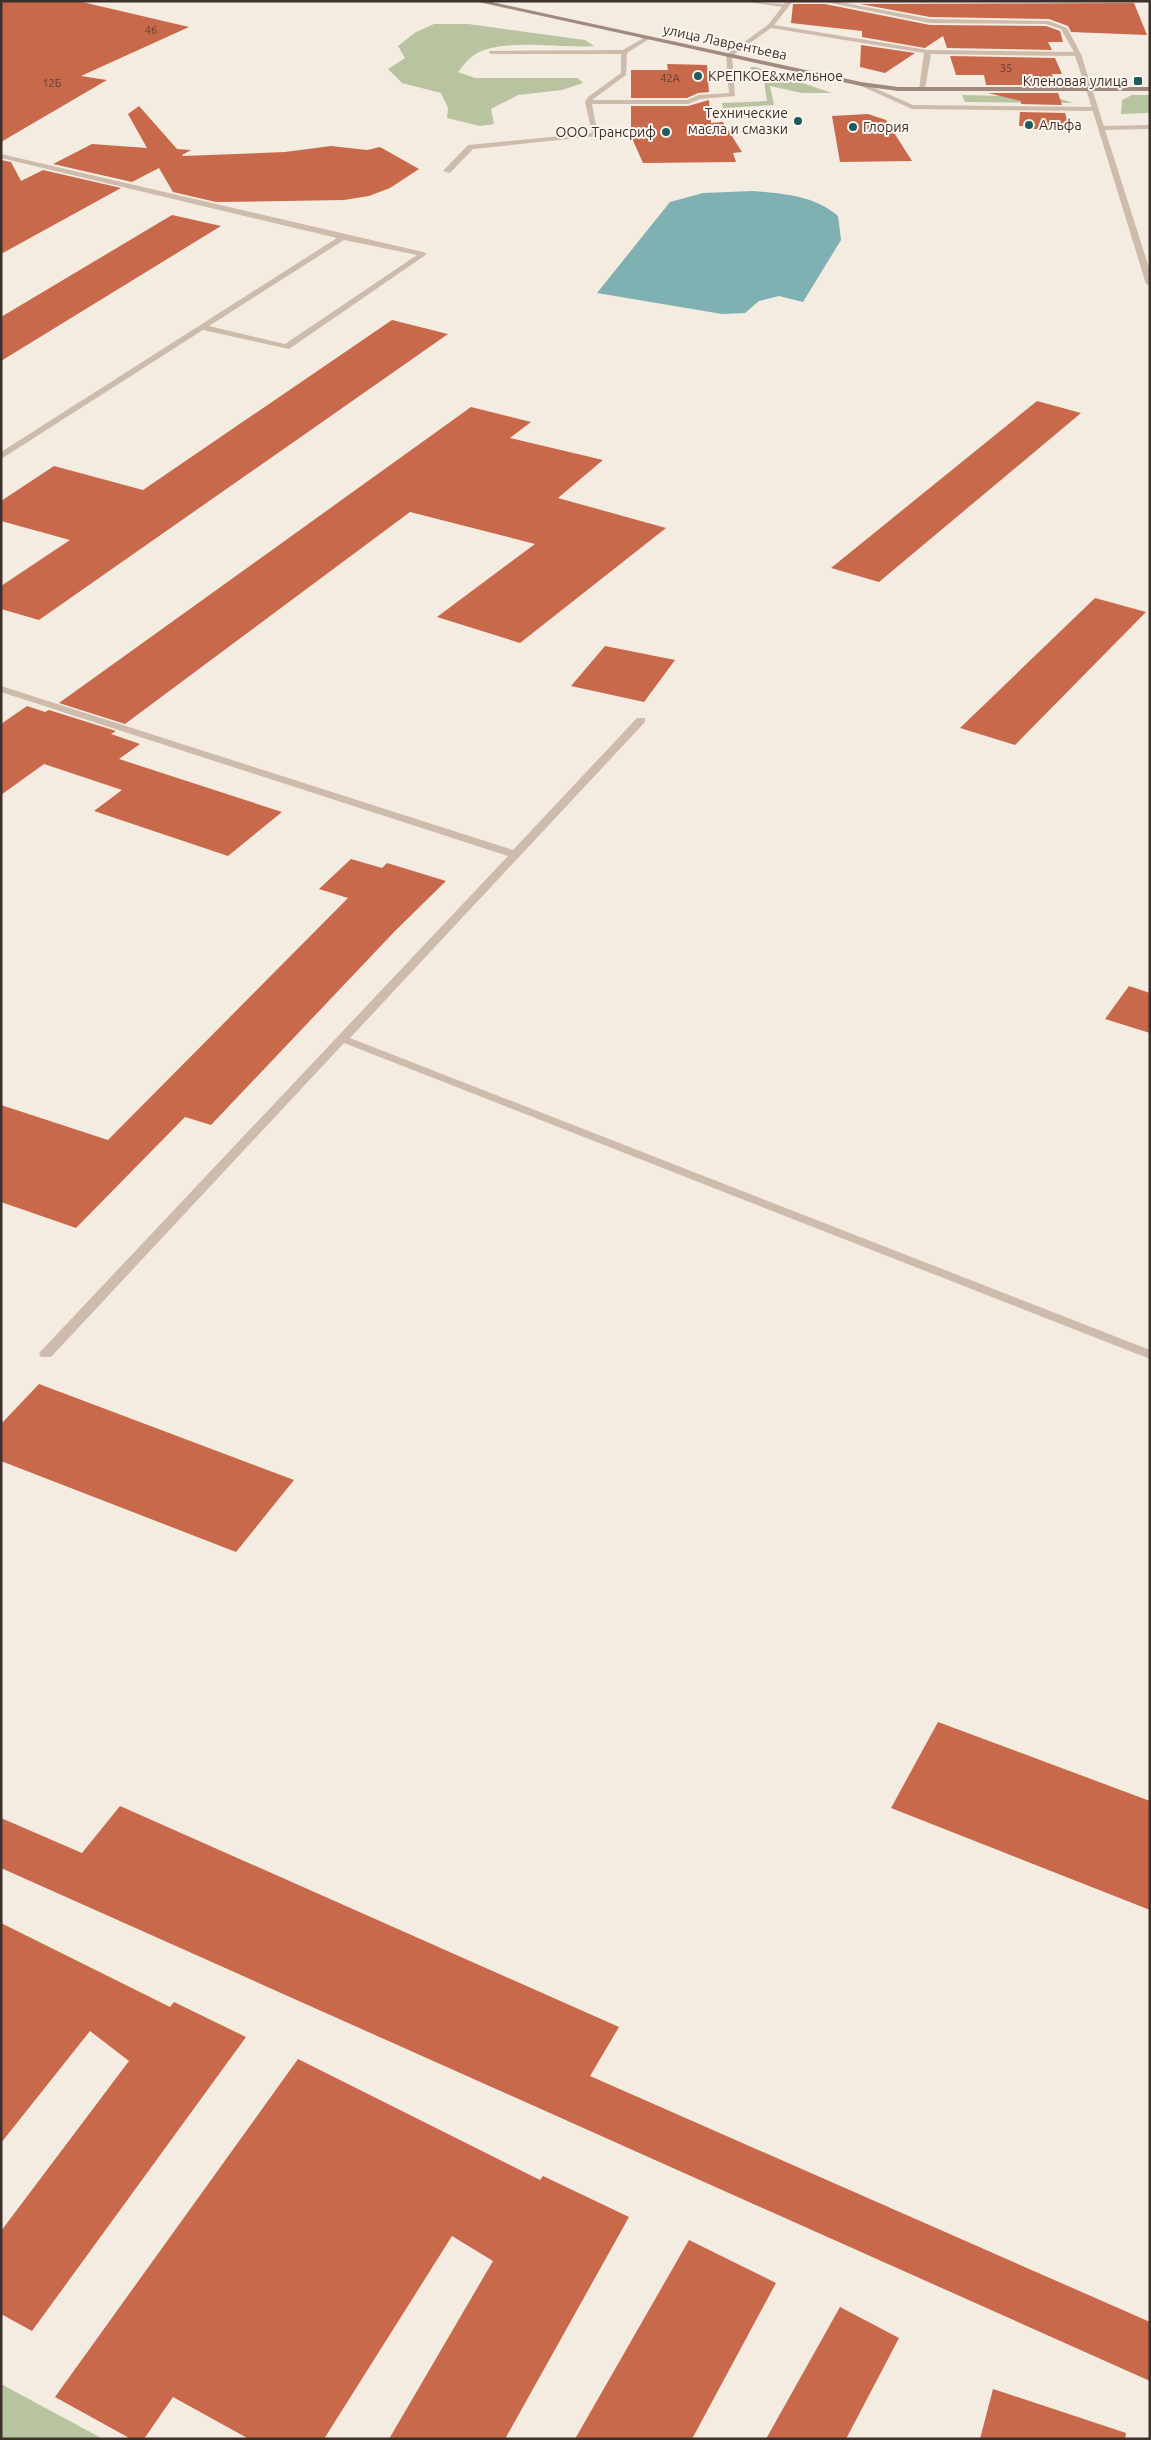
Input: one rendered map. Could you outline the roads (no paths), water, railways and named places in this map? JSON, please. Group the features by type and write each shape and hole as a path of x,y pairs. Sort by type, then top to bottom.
{"street":[{"name":"улица Лаврентьева","path":"476,1 861,84 922,89 1150,89"},
{"path":"746,1 789,4"},
{"path":"823,1 930,21 1047,22 1064,28 1078,54 1150,284"},
{"path":"588,102 688,102 699,97 733,95 729,55 770,26 789,4"},
{"path":"770,26 928,52 1078,54"},
{"path":"491,52 624,52 647,38"},
{"path":"447,171 471,147 596,135 588,102 590,98 624,74 624,52"},
{"path":"922,89 928,52"},
{"path":"861,84 912,107 1096,109"},
{"path":"1102,128 1150,127"},
{"path":"1,156 423,254 286,347 202,327"},
{"path":"1,456 343,236"},
{"path":"1,689 516,854"},
{"path":"46,1354 641,720"},
{"path":"342,1040 1150,1354"}],"water":[{"path":"753,191 798,197 819,204 838,216 841,240 803,302 779,296 759,301 745,313 722,314 597,293 670,202 703,193"}],"place":[{"name":"КРЕПКОЕ&хмельное","path":"698,76"},
{"name":"Кленовая улица","path":"1138,81"},
{"name":"Технические масла и смазки","path":"798,121"},
{"name":"Альфа","path":"1029,125"},
{"name":"Глория","path":"853,127"},
{"name":"ООО Трансриф","path":"666,132"}]}
